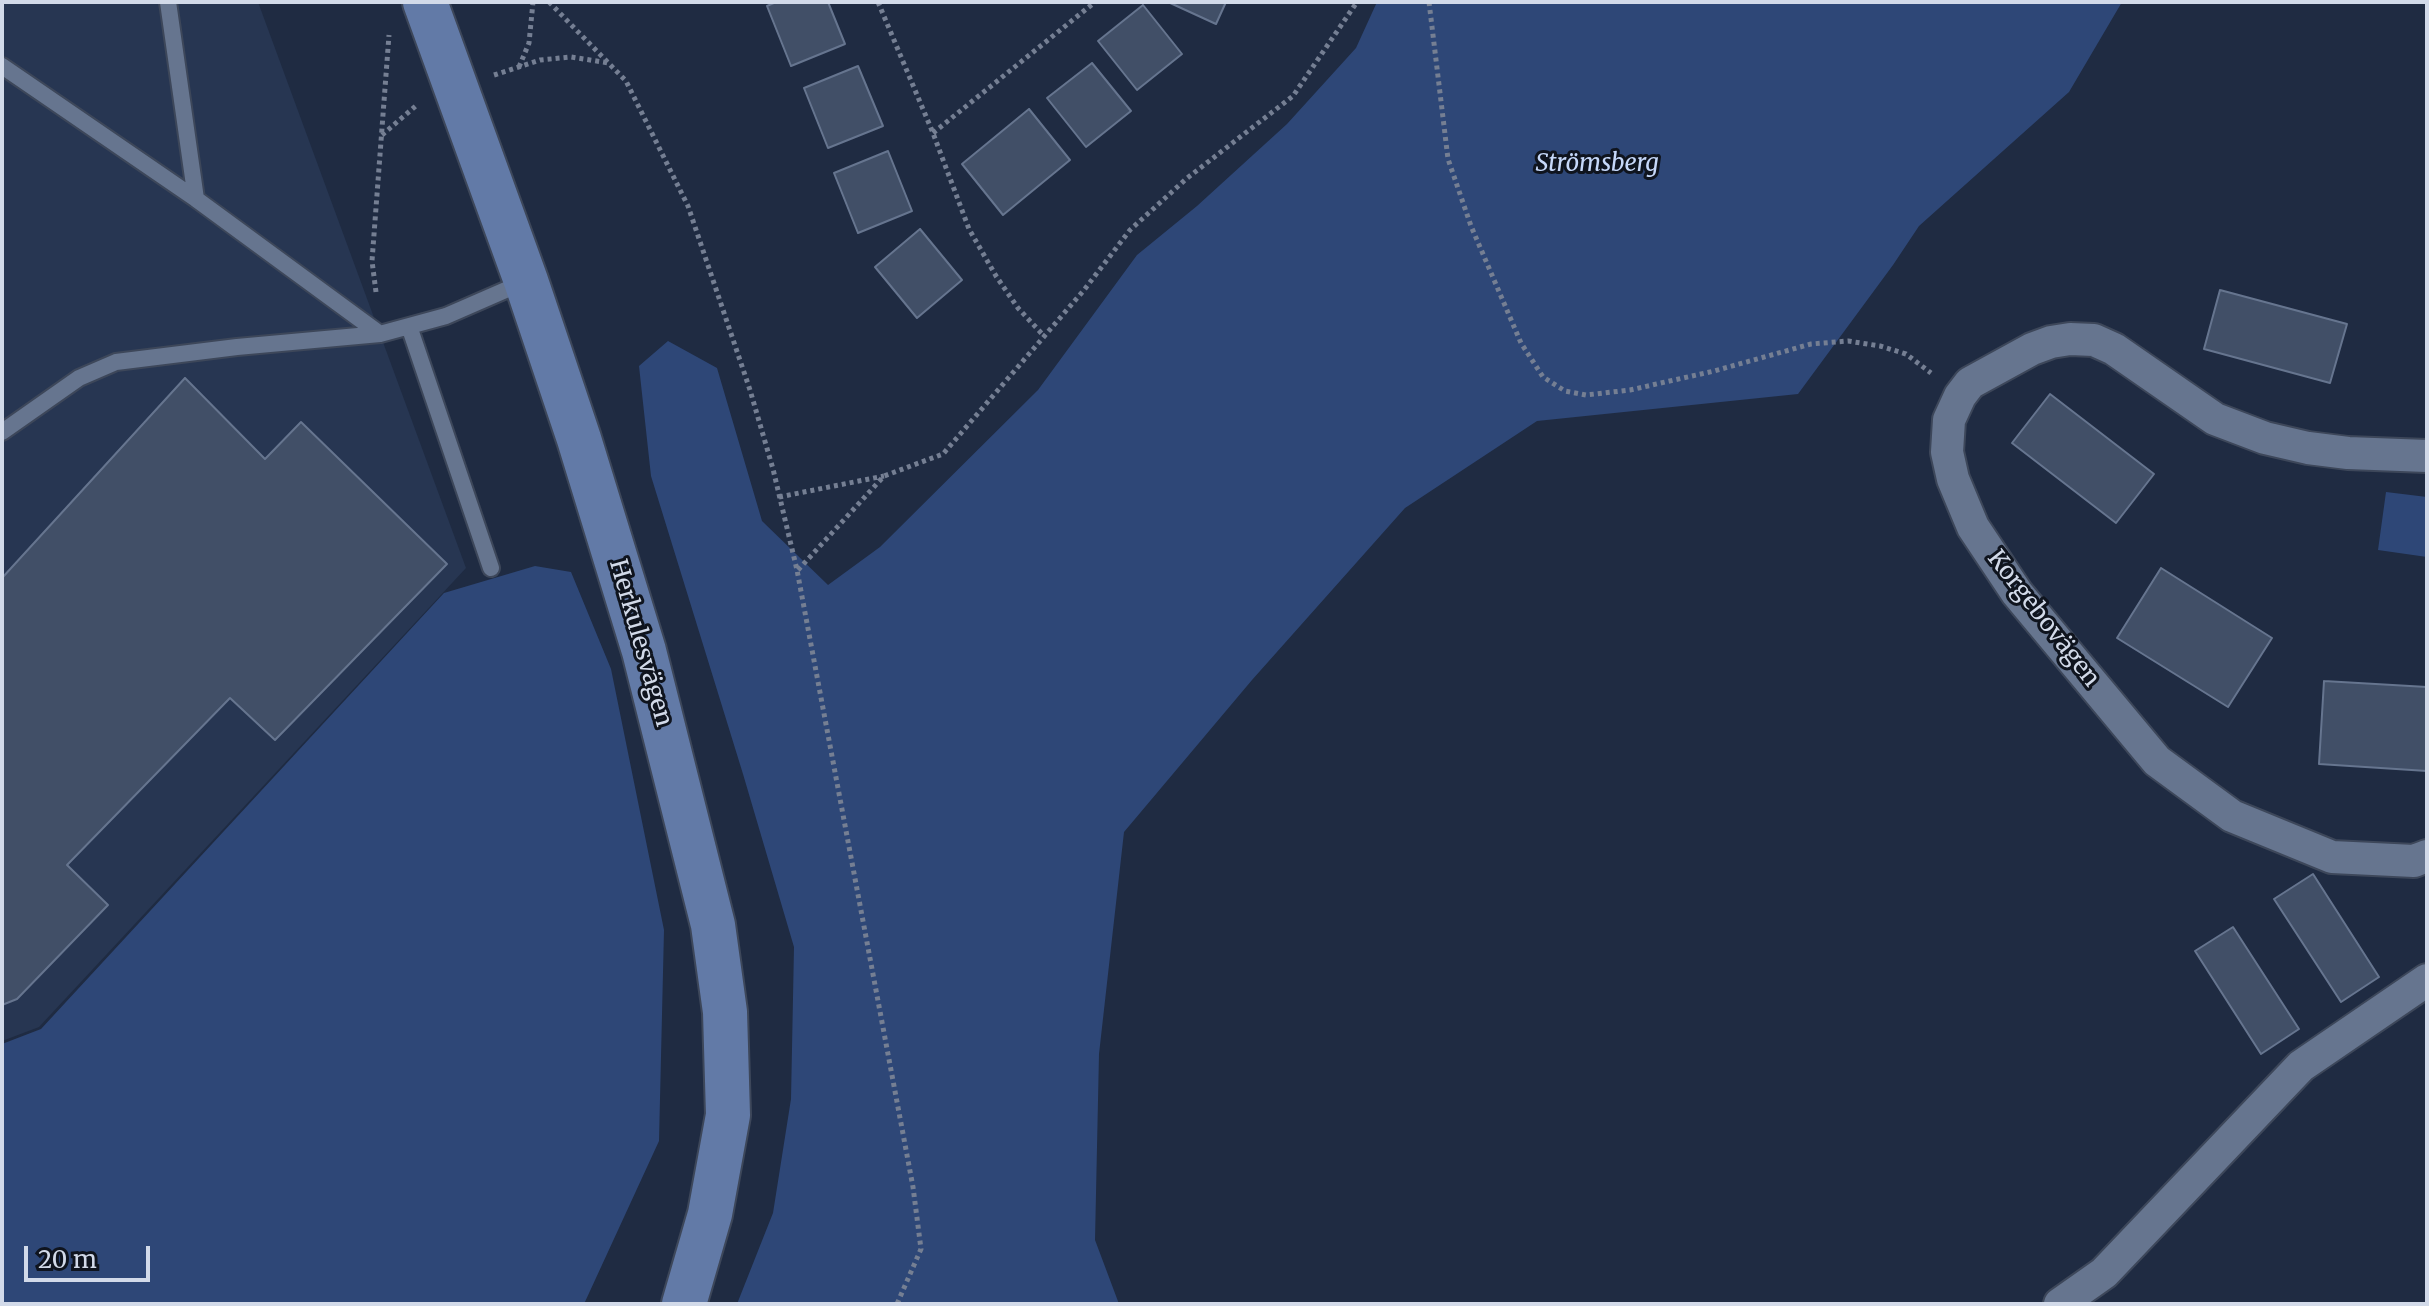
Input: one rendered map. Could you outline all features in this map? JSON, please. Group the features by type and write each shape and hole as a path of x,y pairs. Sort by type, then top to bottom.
{"street":[{"name":"Herkulesvägen","path":"425,2 526,281 579,439 644,651 713,925 725,1012 728,1115 710,1214 684,1304"},
{"path":"1960,396 1970,383 2032,349 2070,339 2094,340 2114,349 2215,419 2265,438 2348,453 2427,456"},
{"name":"Korgebovägen","path":"1960,396 1949,420 1947,452 1953,479 1973,527 2017,593 2157,761 2232,816 2332,857 2414,861 2427,856"},
{"path":"2060,1304 2104,1273 2301,1066 2427,980"}],"lane":[{"path":"168,2 196,199"},
{"path":"2,66 196,199 380,334"},
{"path":"2,432 79,378 116,362 380,334 446,316 526,281"},
{"path":"409,326 491,568"}],"path":[{"path":"518,67 529,43 533,2"},
{"path":"549,2 626,81 688,206 750,390 779,497 797,570 915,1203 921,1249 897,1304"},
{"path":"878,2 969,229 1018,308 1044,336"},
{"path":"933,133 1095,2"},
{"path":"779,497 884,476 943,454 1084,290 1130,230 1186,179 1293,96 1357,2"},
{"path":"1429,2 1448,159 1471,226 1521,343 1543,377 1565,391 1586,395 1630,390 1811,344 1848,341 1906,354 1960,396"},
{"path":"380,334 372,261 389,34"},
{"path":"382,135 422,100"},
{"path":"797,570 884,476"}],"shaded area":[{"path":"2,2 258,2 466,568 39,1027 2,1041"}],"green space":[{"name":"Strömsberg","path":"1377,2 2122,2 2069,92 1919,226 1798,394 1537,421 1405,508 1252,680 1124,832 1099,1054 1095,1240 1119,1304 737,1304 773,1213 791,1099 794,947 651,476 639,366 668,341 717,368 762,521 828,585 880,547 1038,390 1137,255 1197,206 1287,124 1356,48"},
{"path":"2386,492 2427,497 2427,557 2378,550"},
{"path":"535,566 571,572 611,669 664,930 659,1141 584,1304 2,1304 2,1044 41,1029 444,593"}],"building":[{"path":"776,2 828,2 845,44 791,66 767,6"},
{"path":"1168,2 1226,2 1216,24"},
{"path":"1143,5 1182,54 1137,90 1098,41"},
{"path":"1092,63 1131,111 1086,147 1047,98"},
{"path":"858,66 883,126 828,148 804,88"},
{"path":"1029,109 1070,160 1003,215 962,164"},
{"path":"888,151 912,211 858,233 834,173"},
{"path":"920,229 962,280 917,318 875,267"},
{"path":"2220,290 2347,324 2330,383 2204,349"},
{"path":"185,378 265,459 301,422 447,564 275,740 230,698 67,865 108,905 17,999 2,1005 2,578"},
{"path":"2050,394 2154,474 2116,523 2012,443"},
{"path":"2161,568 2272,638 2228,707 2117,638"},
{"path":"2324,681 2427,687 2427,771 2319,764"},
{"path":"2313,874 2379,977 2341,1002 2274,899"},
{"path":"2233,927 2299,1029 2261,1054 2195,951"}]}
